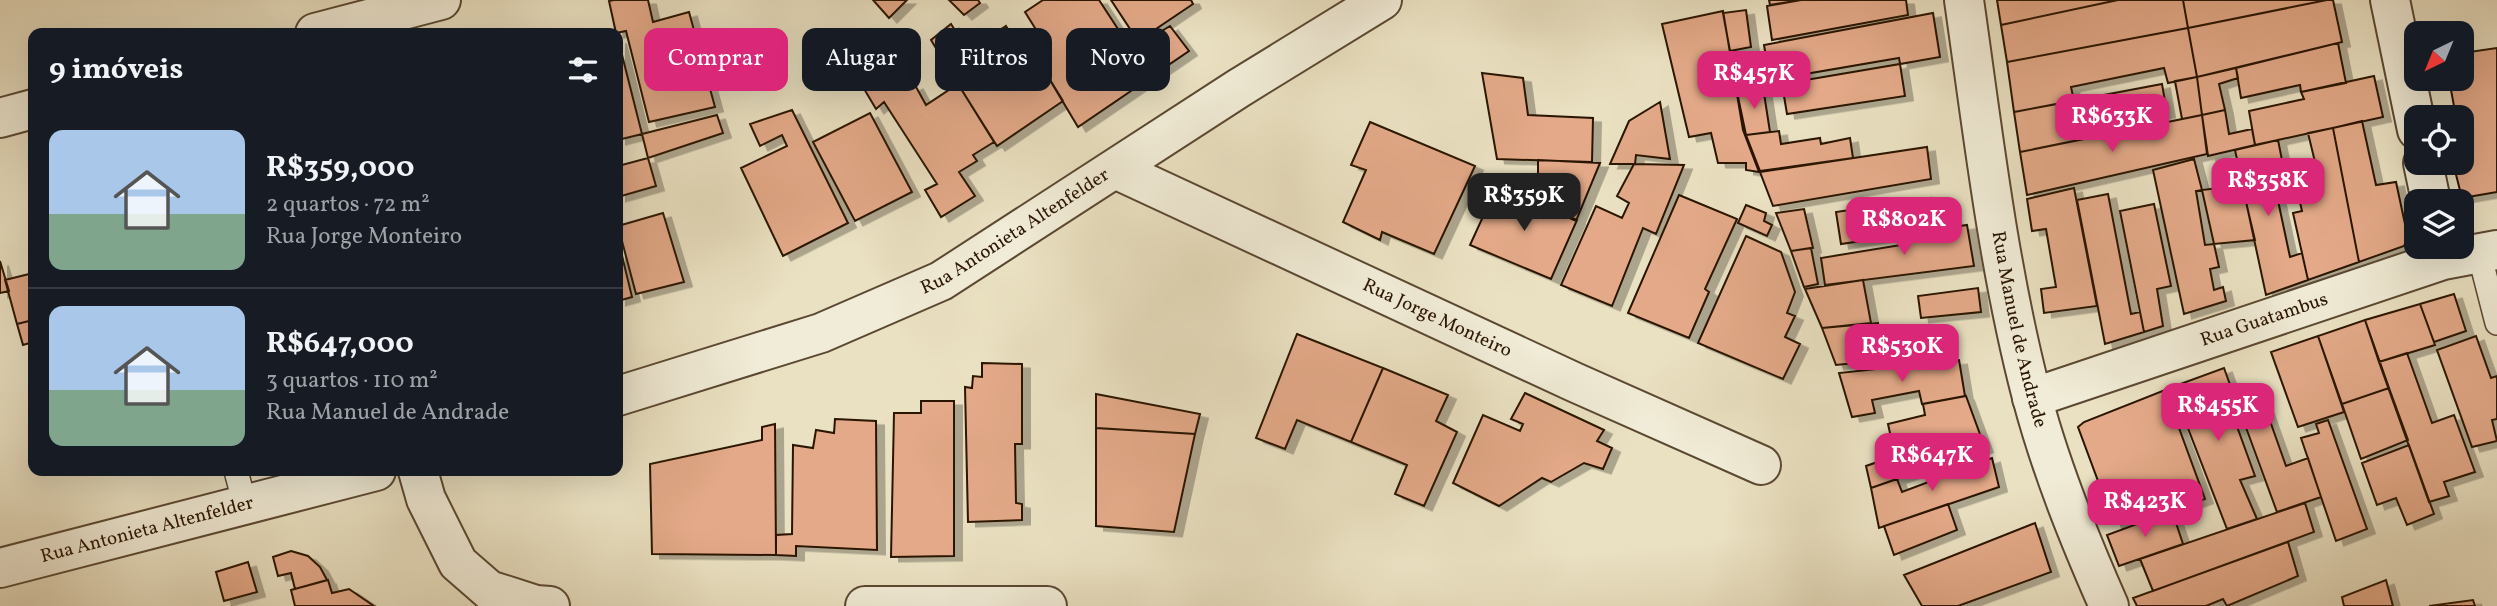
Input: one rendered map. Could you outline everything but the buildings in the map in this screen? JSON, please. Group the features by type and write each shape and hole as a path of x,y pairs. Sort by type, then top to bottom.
{"street":[{"path":"334,28 441,0"},
{"name":"Rua Antonieta Altenfelder","path":"623,394 821,333 941,281 1239,88 1382,0"},
{"name":"Rua Manuel de Andrade","path":"1964,0 1999,248 2032,398 2070,517 2109,606"},
{"path":"2390,0 2412,105"},
{"path":"0,118 28,110"},
{"name":"Rua Jorge Monteiro","path":"1115,169 1574,382 1761,465"},
{"name":"Rua Guatambus","path":"2032,398 2424,259"},
{"name":"Rua Antonieta Altenfelder","path":"0,568 240,488 336,476"},
{"path":"419,476 426,499 458,563 489,590 536,606 550,606"},
{"path":"865,606 1047,606"}],"lane":[{"path":"2488,252 2497,323"}]}
